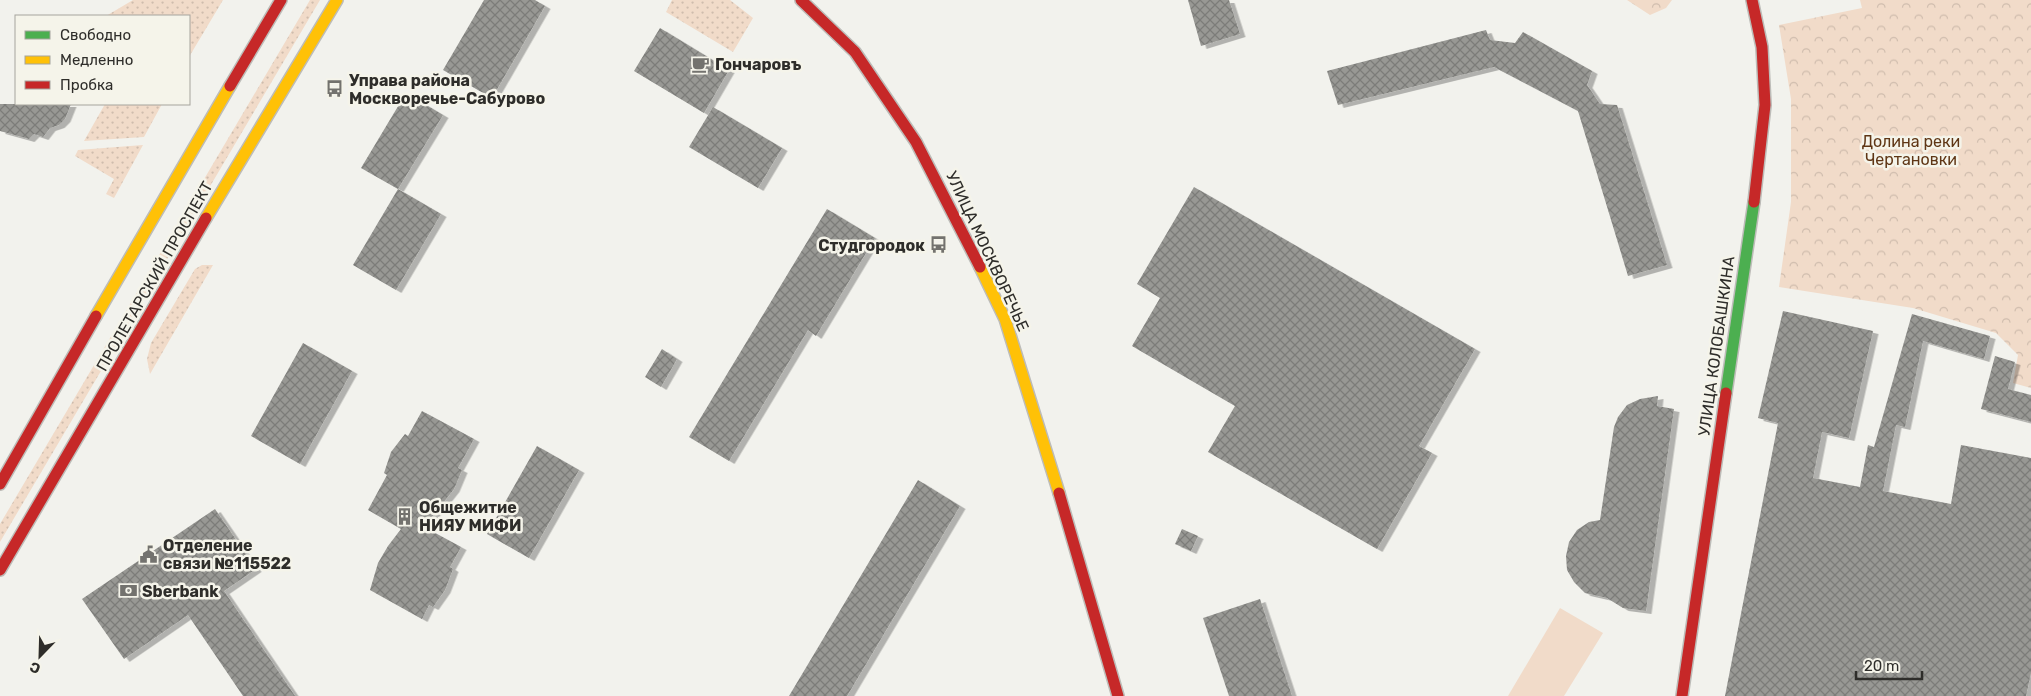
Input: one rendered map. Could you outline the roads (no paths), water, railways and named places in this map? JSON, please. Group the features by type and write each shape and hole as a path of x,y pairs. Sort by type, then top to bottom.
{"main road":[{"name":"ПРОЛЕТАРСКИЙ ПРОСПЕКТ","path":"0,484 144,232 281,0"},
{"name":"ПРОЛЕТАРСКИЙ ПРОСПЕКТ","path":"0,570 190,244 337,0"},
{"name":"УЛИЦА МОСКВОРЕЧЬЕ","path":"801,0 855,52 916,142 979,262 1005,319 1054,474 1118,696"},
{"name":"УЛИЦА КОЛОБАШКИНА","path":"1682,696 1760,160 1765,105 1762,48 1752,0"}],"place":[{"name":"Гончаровъ","path":"701,64"},
{"name":"Управа района Москворечье-Сабурово","path":"335,89"},
{"name":"Студгородок","path":"939,245"},
{"name":"Общежитие НИЯУ МИФИ","path":"405,516"},
{"name":"Отделение связи №115522","path":"149,554"},
{"name":"Sberbank","path":"128,591"}],"park label":[{"name":"Долина реки Чертановки","path":"1911,150"}]}
